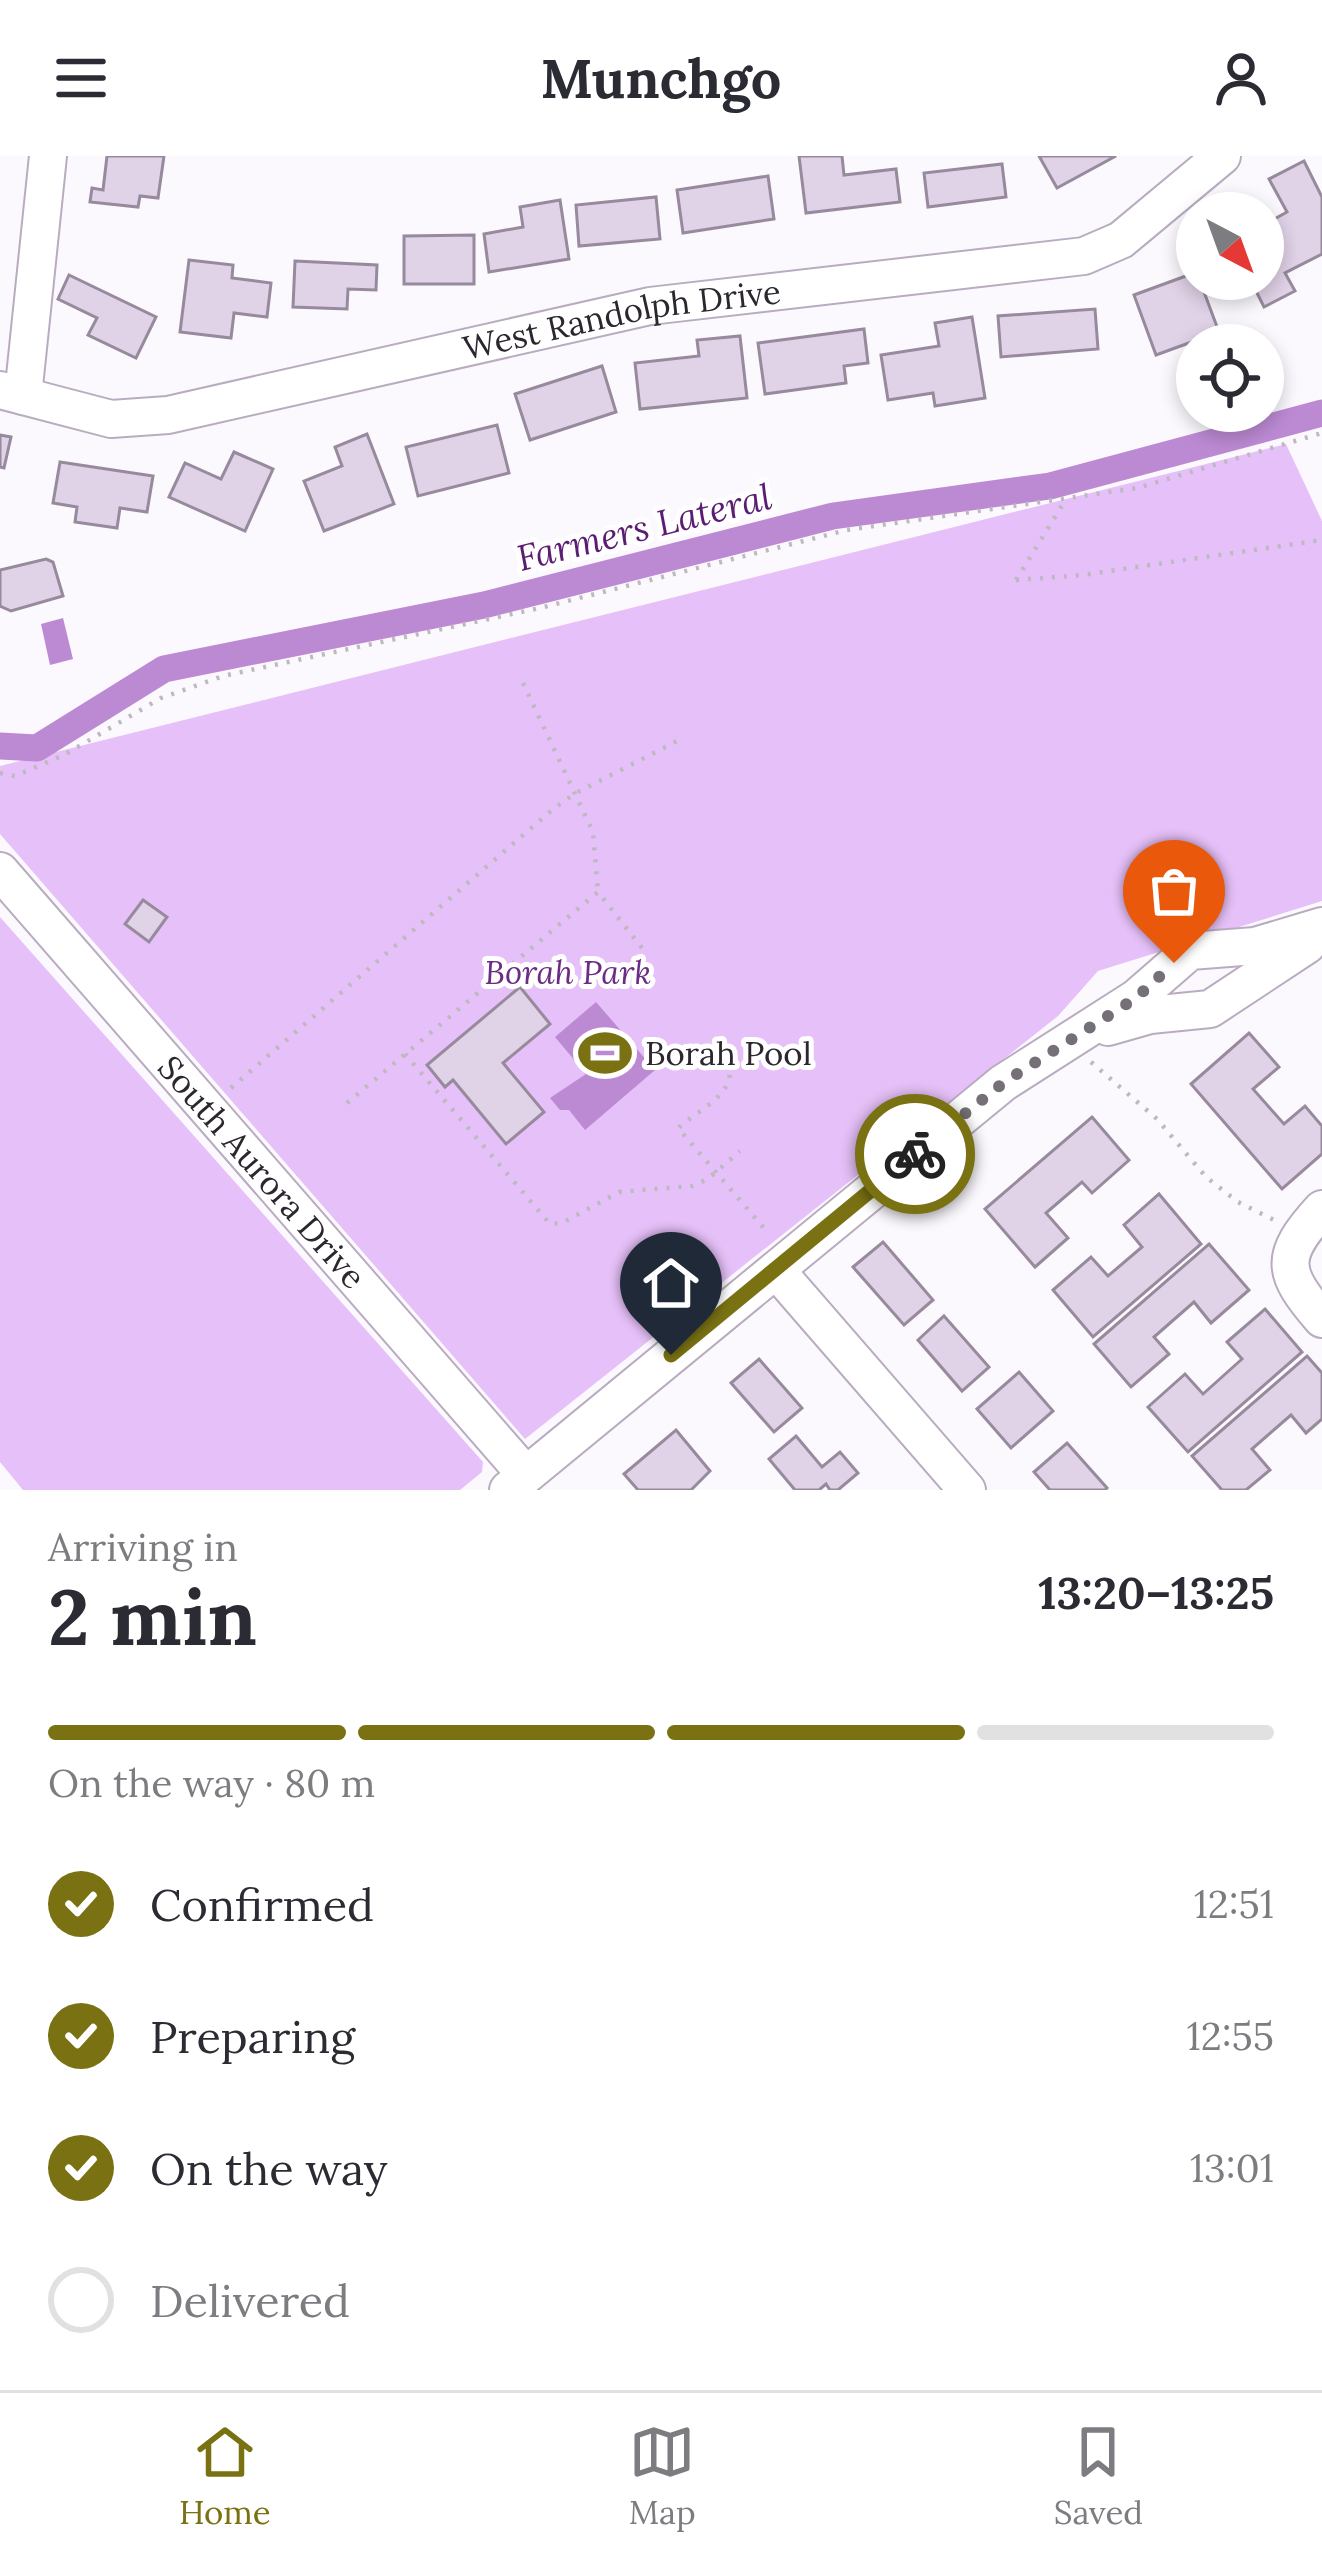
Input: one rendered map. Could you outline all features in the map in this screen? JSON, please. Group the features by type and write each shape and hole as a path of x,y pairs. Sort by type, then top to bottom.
{"street":[{"path":"11,393 48,156"},
{"name":"West Randolph Drive","path":"11,393 111,419 169,415 650,306 1084,256 1121,240 1222,156"},
{"name":"South Aurora Drive","path":"0,872 517,1482"},
{"path":"1082,1047 1190,951 1255,946 1322,926"},
{"path":"517,1482 774,1254 1003,1083 1150,1016 1210,1009 1272,964 1322,937"},
{"path":"1301,1223 1291,1263 1294,1287 1322,1319"},
{"path":"774,1254 967,1490"}],"path":[{"path":"0,773 15,776 64,755 160,698 224,676 540,608 847,530 1138,488 1322,433"},
{"path":"1066,499 1016,580 1322,540"},
{"path":"523,683 593,832 598,892 642,948"},
{"path":"226,1091 574,794 681,739"},
{"path":"346,1102 598,892"},
{"path":"717,1042 732,1068 730,1081 678,1128 774,1254"},
{"path":"1082,1047 1157,1119 1206,1178 1238,1202 1301,1223"},
{"path":"405,1054 550,1224 562,1223 619,1192 692,1186 740,1151"}],"green space":[{"name":"Borah Park","path":"1286,444 1322,521 1322,901 1098,971 1058,1016 525,1439 0,834 0,766"},
{"path":"0,917 483,1462 482,1472 460,1490 23,1490 0,1462"}],"shaded area":[{"path":"63,618 73,659 50,665 41,624"},
{"name":"Borah Pool","path":"596,1002 655,1070 585,1130 569,1110 560,1110 550,1098 586,1074 555,1037"}],"building":[{"path":"107,156 164,156 158,198 140,196 138,207 90,202 92,188 103,190"},
{"path":"799,156 842,156 844,175 896,169 900,202 806,213"},
{"path":"1039,156 1116,156 1057,188"},
{"path":"1304,161 1322,197 1322,254 1285,273 1295,291 1284,297 1287,212 1284,192 1276,192 1269,179"},
{"path":"1002,164 1006,197 928,207 924,173"},
{"path":"768,176 774,219 683,233 677,190"},
{"path":"656,197 660,239 579,246 576,205"},
{"path":"560,200 569,259 489,272 484,234 523,227 520,207"},
{"path":"474,235 474,284 404,284 404,236"},
{"path":"189,260 233,265 232,278 271,283 267,317 234,313 231,338 180,332"},
{"path":"295,261 377,265 376,290 348,289 347,309 293,307"},
{"path":"69,275 156,317 136,358 88,335 97,318 58,299"},
{"path":"1176,280 1176,300 1207,300 1216,324 1176,324 1176,348 1156,355 1134,295"},
{"path":"1095,309 1098,349 1001,357 998,316"},
{"path":"972,317 985,398 935,406 933,393 888,400 881,355 939,346 935,323"},
{"path":"864,329 868,363 844,366 846,383 765,394 758,343"},
{"path":"740,336 747,398 640,409 635,363 699,356 697,340"},
{"path":"602,366 616,412 530,440 515,394"},
{"path":"497,425 509,473 418,496 406,447"},
{"path":"367,434 394,504 324,531 304,481 342,466 335,447"},
{"path":"0,435 11,437 4,468 0,467"},
{"path":"234,452 273,469 245,531 169,497 185,463 221,479"},
{"path":"60,462 153,476 147,512 120,508 117,528 75,522 77,507 53,503"},
{"path":"46,559 53,562 63,596 11,611 0,606 0,570"},
{"path":"143,900 167,917 149,942 125,924"},
{"path":"520,987 550,1024 503,1063 544,1112 506,1144 453,1080 445,1087 427,1065"},
{"path":"1249,1033 1279,1067 1253,1089 1284,1124 1305,1106 1322,1126 1322,1154 1282,1189 1191,1084"},
{"path":"1092,1117 1129,1160 1092,1193 1082,1182 1046,1213 1068,1238 1035,1267 985,1209"},
{"path":"1159,1194 1201,1244 1093,1337 1053,1290 1091,1257 1108,1276 1142,1247 1124,1225"},
{"path":"883,1242 933,1300 904,1325 853,1267"},
{"path":"1209,1244 1249,1290 1211,1323 1194,1302 1154,1337 1169,1354 1131,1387 1094,1344"},
{"path":"1265,1309 1302,1352 1188,1452 1148,1407 1185,1374 1203,1394 1242,1359 1227,1342"},
{"path":"944,1316 989,1367 962,1391 918,1340"},
{"path":"1307,1356 1322,1373 1322,1419 1306,1433 1291,1415 1252,1449 1270,1470 1246,1490 1222,1490 1192,1456"},
{"path":"759,1359 802,1408 774,1432 731,1383"},
{"path":"1019,1372 1053,1411 1011,1448 977,1409"},
{"path":"676,1430 710,1471 691,1490 638,1490 624,1474"},
{"path":"796,1436 822,1467 840,1452 858,1473 838,1490 826,1484 819,1490 795,1490 769,1459"},
{"path":"1067,1443 1105,1490 1050,1490 1034,1472"}],"waterway":[{"name":"Farmers Lateral","path":"0,746 37,748 164,669 484,605 833,516 1050,486 1322,413"}],"way so far":[{"path":"915,1154 1003,1083 1136,998 1174,963"}],"place":[{"name":"Borah Pool","path":"605,1053"}],"route":[{"path":"671,1355 915,1154"}]}
